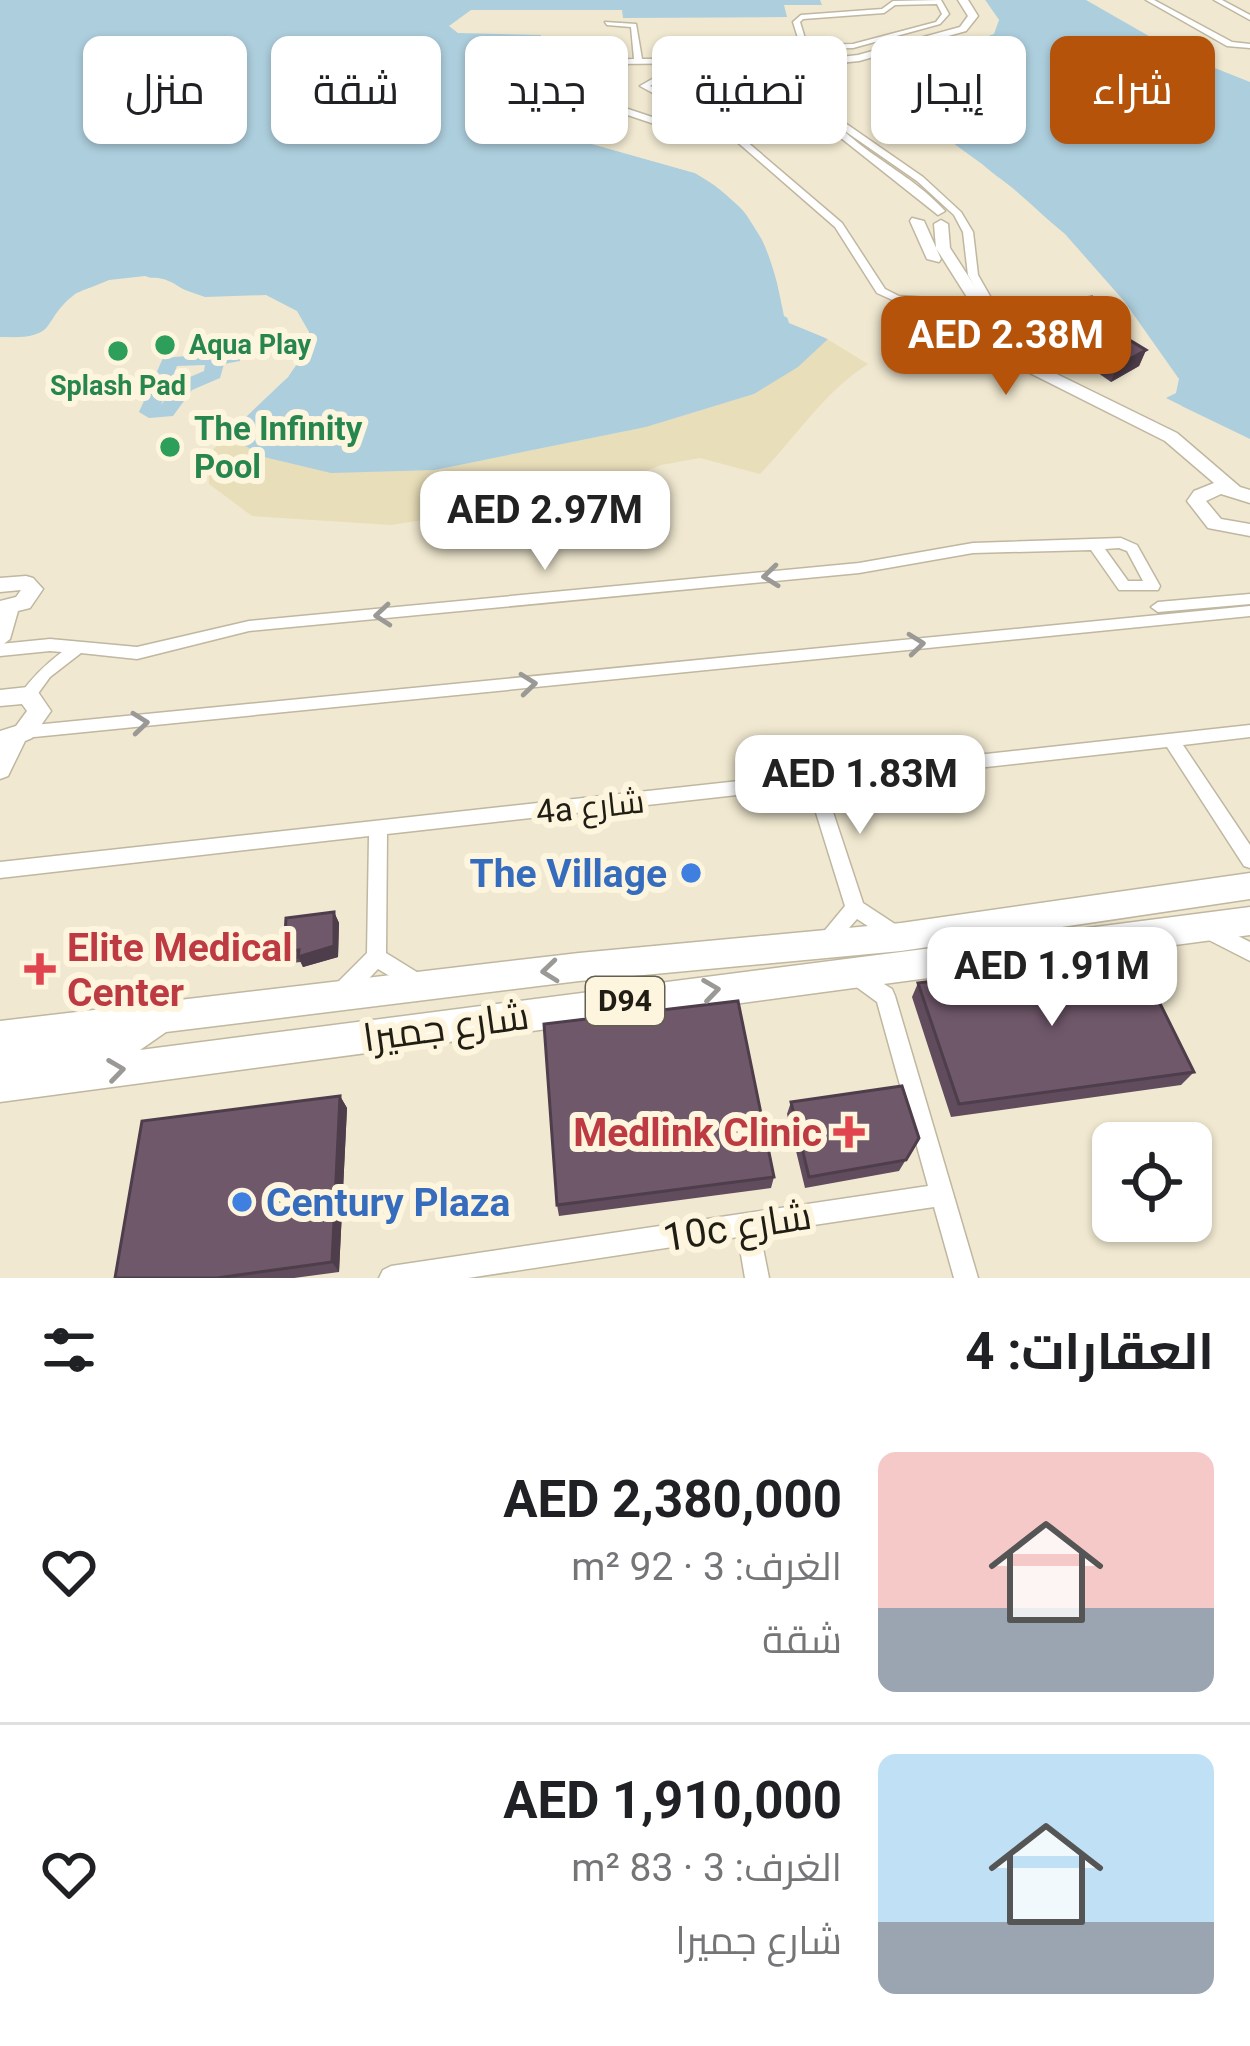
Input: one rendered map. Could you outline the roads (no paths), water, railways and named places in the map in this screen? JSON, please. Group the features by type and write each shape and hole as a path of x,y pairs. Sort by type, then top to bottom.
{"main road":[{"name":"شارع جميرا","path":"0,1085 847,971 909,949 1242,873"},
{"name":"شارع جميرا","path":"0,1037 429,984 820,945 909,949 1250,921"},
{"path":"0,1059 124,1042 159,1018"}],"street":[{"path":"1149,0 1226,42"},
{"path":"1217,0 1250,18"},
{"path":"914,36 953,28 964,14 948,2"},
{"path":"903,36 938,23 948,2"},
{"path":"801,36 796,22 804,16 882,12 893,3 948,2 973,16 963,29 819,71 817,97 838,124 886,155 958,214 968,232 968,257 994,312 988,324"},
{"path":"1231,8 1250,7"},
{"path":"607,23 634,24 638,61"},
{"path":"628,62 652,61"},
{"path":"847,135 918,188 939,218 944,248 988,324 1026,368 1171,437 1242,494"},
{"path":"743,144 822,207 854,243 877,283 898,298 960,303"},
{"path":"840,144 908,194 960,303 1003,365 1166,445 1194,468 1204,491"},
{"path":"869,152 886,155"},
{"path":"917,216 939,218"},
{"path":"944,248 968,257"},
{"path":"877,283 905,294 944,287"},
{"path":"1204,491 1242,494"},
{"path":"1204,491 1196,501 1199,510 1241,530 1250,543"},
{"path":"0,650 11,643 137,653 238,628 859,568 960,550 1101,544 1162,613 1250,611"},
{"path":"0,585 26,583 33,589 29,598 4,608 11,643 37,662 56,664"},
{"path":"13,736 1162,613 1250,599"},
{"path":"0,769 13,736 40,711 9,691 78,648"},
{"name":"4a شارع","path":"0,870 1250,731"},
{"path":"1171,740 1242,873"},
{"path":"814,782 855,908 909,949 885,996"},
{"path":"334,997 376,957 378,830"},
{"path":"820,945 855,908"},
{"path":"1199,927 1250,952"},
{"path":"376,957 399,976 429,984"},
{"path":"847,971 885,996 965,1278"},
{"name":"10c شارع","path":"391,1278 940,1196"},
{"path":"747,1224 757,1278"}],"water":[{"path":"0,0 820,0 822,5 784,5 787,17 623,18 622,10 471,10 449,26 458,33 541,35 465,36 465,144 593,144 695,173 751,220 768,255 789,323 828,339 798,367 754,394 646,427 435,470 331,473 264,457 227,435 288,377 309,332 299,317 276,301 199,296 163,279 131,279 74,295 47,327 32,336 0,337"},
{"path":"985,0 1086,0 1149,36 1050,36 1050,144 1215,144 1215,68 1250,82 1250,439 1165,398 1178,379 1121,301 1034,207 949,144 1026,144 1026,36 989,36 999,20"}],"waterway":[{"path":"215,362 213,374 185,386 166,412 149,412 169,362 234,357"}],"place":[{"name":"Aqua Play","path":"165,345"},
{"name":"Splash Pad","path":"118,351"},
{"name":"The Infinity Pool","path":"170,447"},
{"name":"The Village","path":"691,873"},
{"name":"Elite Medical Center","path":"40,969"},
{"name":"Medlink Clinic","path":"849,1132"},
{"name":"Century Plaza","path":"242,1202"}]}
